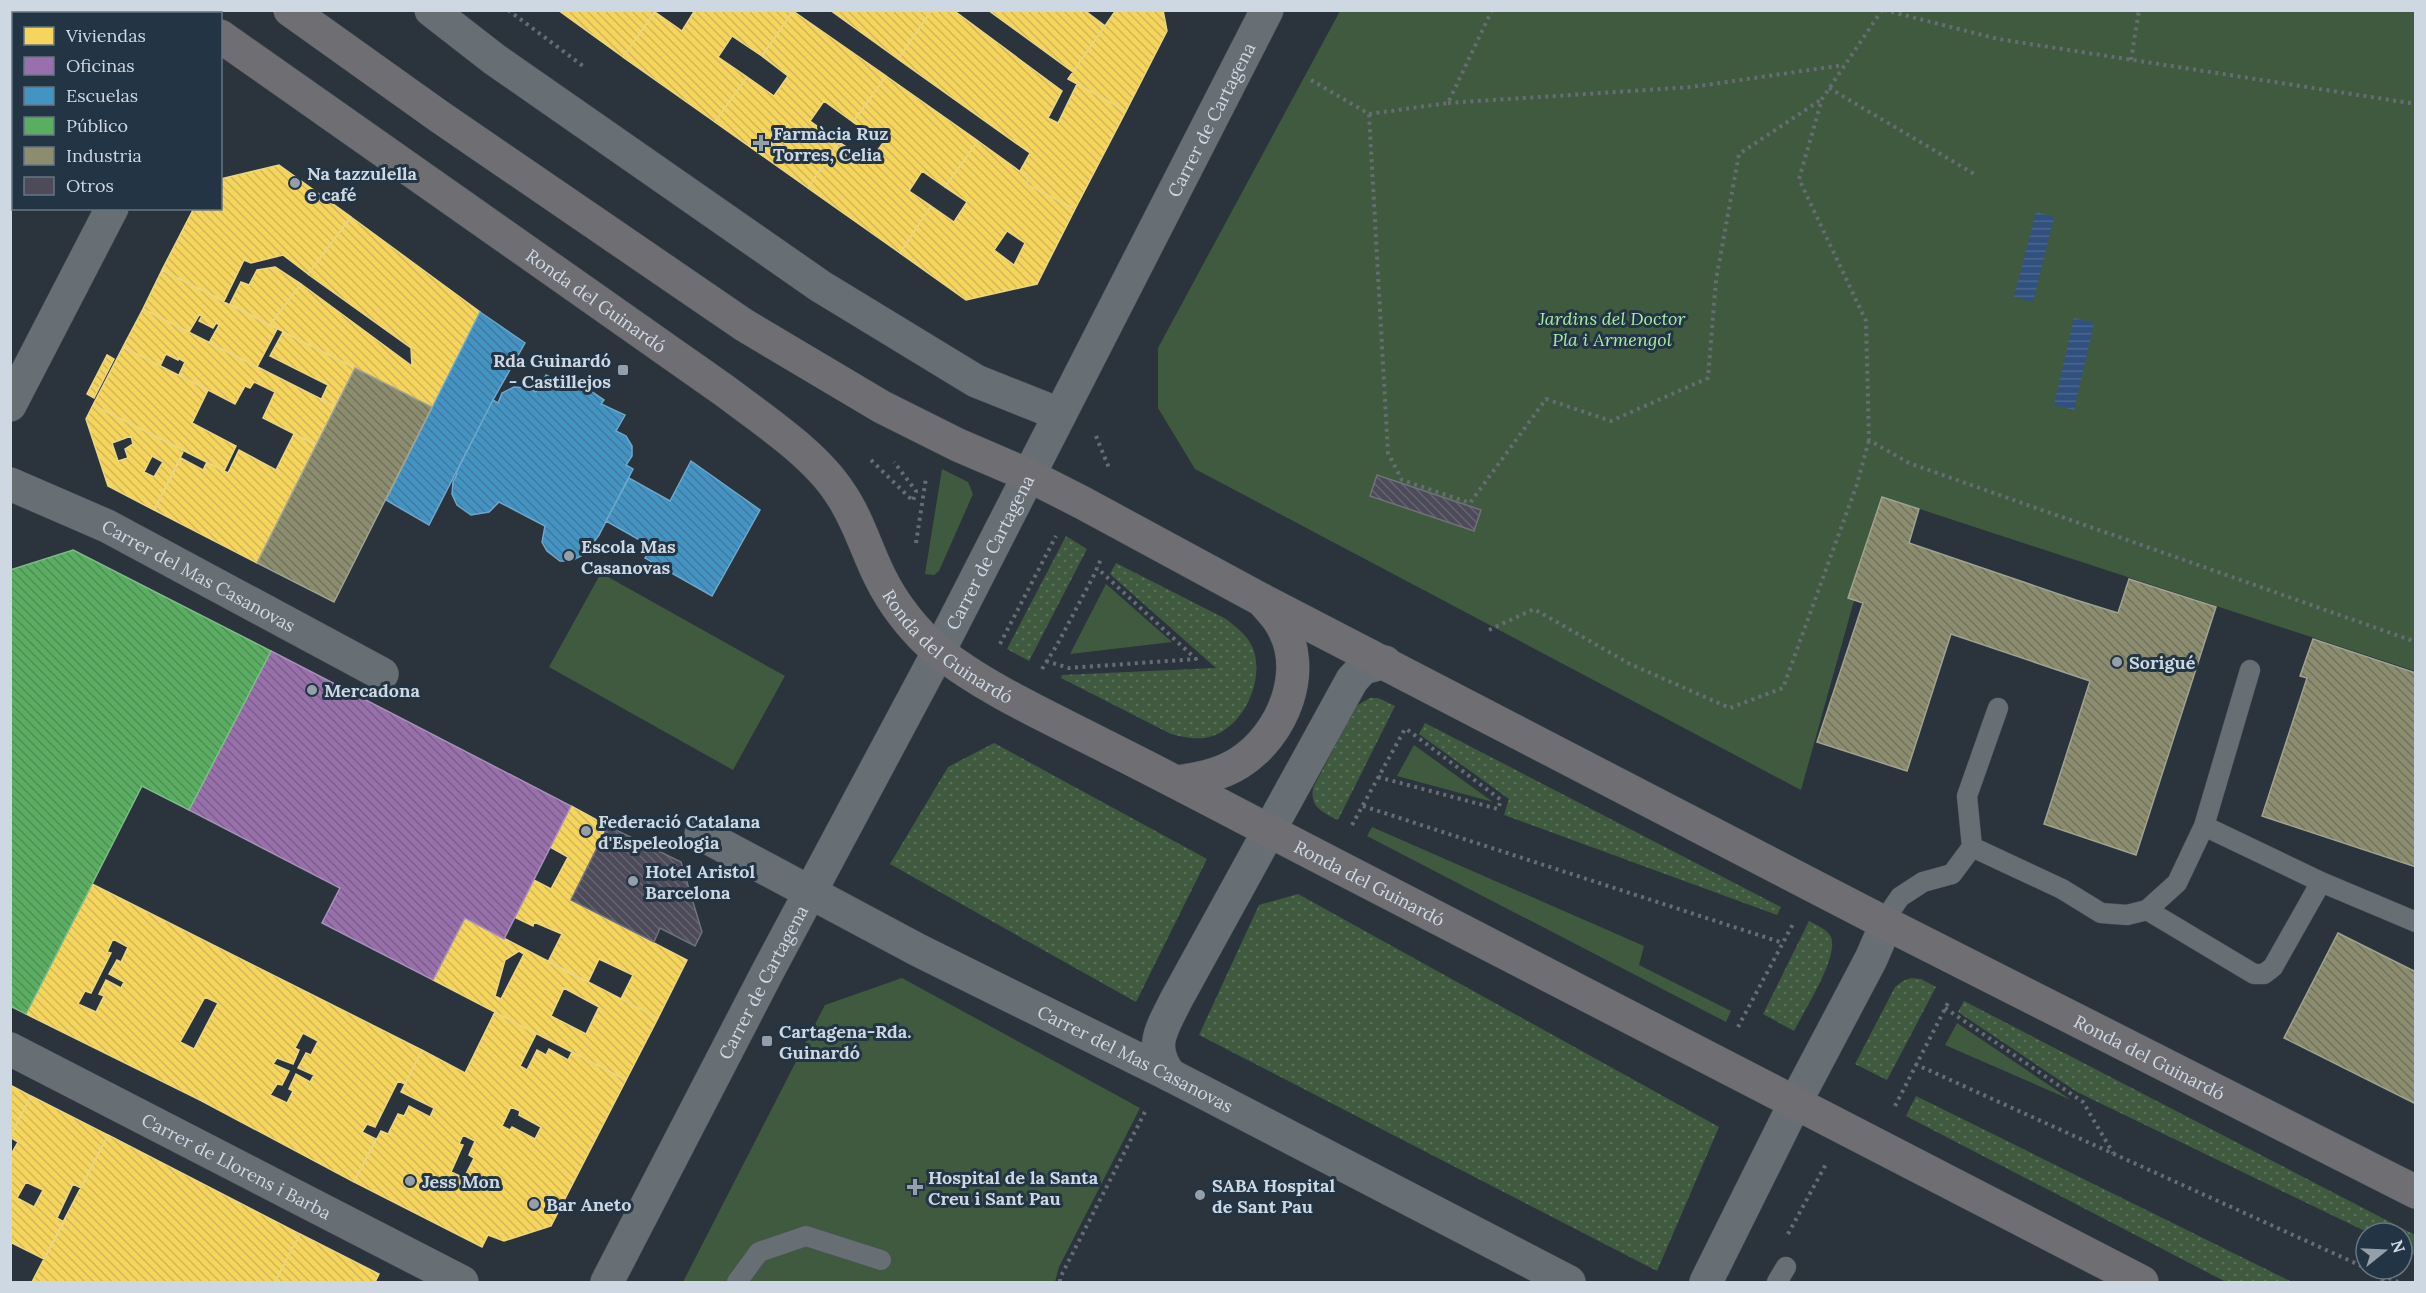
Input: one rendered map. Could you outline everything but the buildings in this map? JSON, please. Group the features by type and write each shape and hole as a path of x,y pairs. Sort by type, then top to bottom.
{"main road":[{"name":"Ronda del Guinardó","path":"290,10 479,144 744,325 882,407 958,445 1028,475 1262,600 1884,922 2415,1192"},
{"name":"Ronda del Guinardó","path":"222,37 764,420 814,463 836,487 849,506 887,590 914,626 939,651 1025,705 1796,1101 2142,1282"},
{"path":"1177,782 1210,777 1238,764 1266,741 1284,710 1293,678 1290,647 1281,622 1262,600"}],"street":[{"path":"431,10 494,59 820,286 976,381 1059,414"},
{"name":"Carrer de Cartagena","path":"607,1282 939,651 1267,10"},
{"path":"10,405 111,210"},
{"name":"Carrer del Mas Casanovas","path":"10,484 107,526 382,674"},
{"path":"1170,1076 1161,1063 1157,1046 1162,1029 1352,680 1363,668 1385,662"},
{"name":"Carrer del Mas Casanovas","path":"701,834 918,950 1170,1076 1569,1282"},
{"path":"1706,1282 1796,1101 1871,959 1881,936 1884,922"},
{"name":"Carrer de Llorens i Barba","path":"10,1049 462,1282"}],"lane":[{"path":"1972,847 2062,889 2101,913 2127,915 2147,910 2177,883 2204,826 2250,670"},
{"path":"1884,922 1900,897 1923,882 1952,874 1972,847 1967,796 1998,708"},
{"path":"2204,826 2320,882 2415,922"},
{"path":"2147,910 2254,974 2264,974 2273,967 2320,882"},
{"path":"737,1282 759,1251 806,1236 881,1260"}],"path":[{"path":"1448,103 1492,10"},
{"path":"1489,630 1534,609 1630,664 1730,708 1783,688 1857,484 1869,440 1866,321 1799,179 1822,99 1883,10 1998,39 2415,104"},
{"path":"2131,60 2139,10"},
{"path":"1311,80 1369,114 1448,103 1692,87 1845,65"},
{"path":"1829,88 1976,174"},
{"path":"1369,114 1388,453 1402,480 1470,503 1546,399 1611,421 1708,378 1716,280 1739,154 1822,99"},
{"path":"1059,414 1098,437 1113,478"},
{"path":"1869,440 1909,463 2415,642"},
{"path":"865,463 869,458 913,501 916,491 888,454"},
{"path":"916,543 927,475"},
{"path":"999,650 1000,643 1057,534"},
{"path":"1040,673 1057,645 1103,553"},
{"path":"1046,661 1069,668 1196,659 1097,568"},
{"path":"1378,777 1498,809 1502,800 1405,728"},
{"name":"Ronda del Guinardó","path":"1347,834 1399,737"},
{"path":"1363,806 1783,943"},
{"path":"1734,1033 1796,919"},
{"path":"1890,1115 1944,1010 2083,1102 2114,1154"},
{"path":"1915,1064 2354,1263"},
{"path":"1060,1282 1060,1278 1150,1106"},
{"path":"1784,1242 1827,1160"}],"green space":[{"name":"Jardins del Doctor Pla i Armengol","path":"1340,11 2415,11 2415,671 1883,497 1801,790 1195,469 1158,408 1158,348"},
{"path":"942,469 968,482 973,494 939,571 934,575 925,574"},
{"path":"1066,536 1087,549 1029,661 1007,649"},
{"path":"1116,563 1226,619 1250,642 1256,659 1253,688 1240,715 1218,734 1204,738 1188,738 1171,734 1061,678 1062,675 1216,668 1110,574"},
{"path":"601,573 785,676 733,770 549,667"},
{"path":"1106,584 1172,642 1070,654"},
{"path":"1370,698 1378,698 1395,706 1338,820 1318,808 1313,800 1313,788 1356,706"},
{"path":"1425,723 1781,907 1777,915 1504,815 1509,799 1419,734"},
{"path":"994,743 1207,859 1136,1002 890,864 948,767"},
{"path":"1414,745 1493,802 1397,776"},
{"path":"1372,827 1644,946 1639,965 1731,1011 1726,1022 1367,836"},
{"path":"1298,894 1719,1127 1657,1271 1199,1035 1259,905"},
{"path":"1809,921 1829,934 1832,946 1825,970 1794,1031 1763,1014"},
{"name":"Hospital de la Santa Creu i Sant Pau","path":"902,978 1140,1108 1059,1267 1055,1282 683,1282 825,1005"},
{"path":"1911,978 1921,979 1936,987 1887,1080 1855,1064 1895,987"},
{"path":"1964,1001 2388,1221 2354,1221 2354,1226 2077,1092 1958,1012"},
{"path":"1957,1023 2071,1100 1945,1045"},
{"path":"1916,1096 2292,1282 2226,1282 1906,1116"}],"water":[{"path":"2036,212 2054,217 2033,302 2014,297"},
{"path":"2074,318 2094,323 2074,410 2054,405"}],"place":[{"name":"Farmàcia Ruz Torres, Celia","path":"761,143"},
{"name":"Na tazzulella e café","path":"295,183"},
{"name":"Rda Guinardó - Castillejos","path":"623,370"},
{"name":"Escola Mas Casanovas","path":"569,556"},
{"name":"Sorigué","path":"2117,662"},
{"name":"Mercadona","path":"312,690"},
{"name":"Federació Catalana d'Espeleologia","path":"586,831"},
{"name":"Hotel Aristol Barcelona","path":"633,881"},
{"name":"Cartagena-Rda. Guinardó","path":"767,1041"},
{"name":"Jess Mon","path":"410,1181"},
{"name":"Hospital de la Santa Creu i Sant Pau","path":"915,1187"},
{"name":"SABA Hospital de Sant Pau","path":"1200,1195"},
{"name":"Bar Aneto","path":"534,1204"}]}
